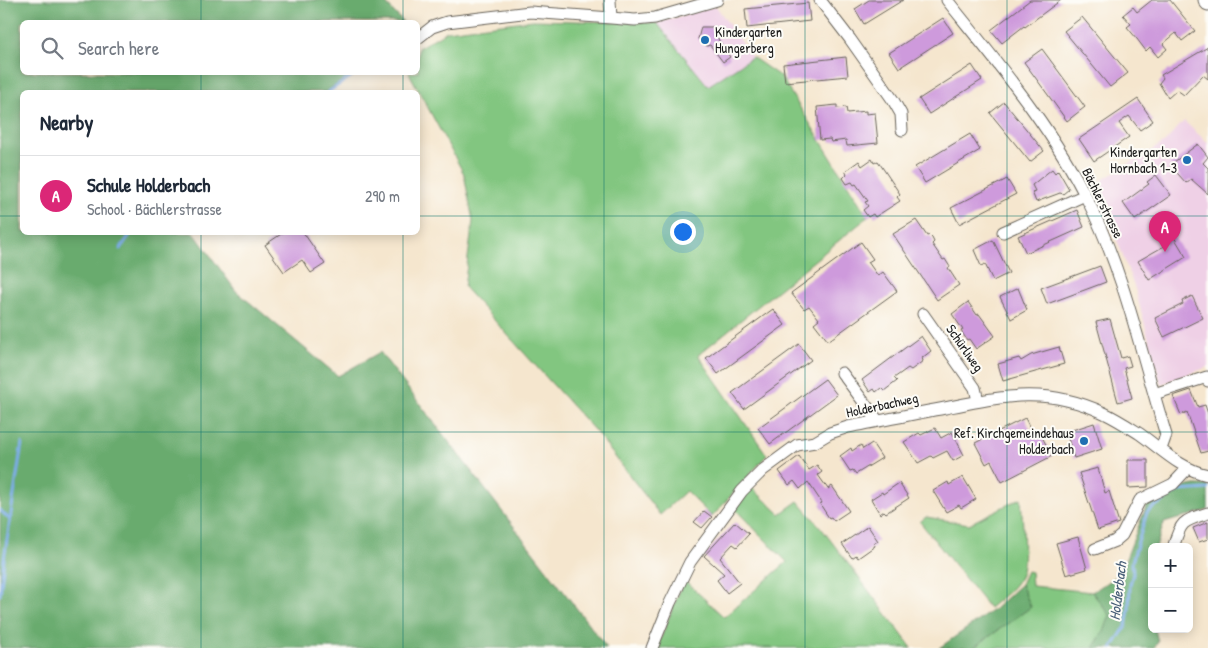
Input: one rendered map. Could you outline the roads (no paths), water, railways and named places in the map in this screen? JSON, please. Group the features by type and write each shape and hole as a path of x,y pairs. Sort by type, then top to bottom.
{"street":[{"path":"610,0 611,18"},
{"path":"420,36 432,27 447,22 530,12 635,20 655,18 717,0"},
{"path":"820,0 850,38 893,100 901,114 902,130"},
{"name":"Bächlerstrasse","path":"947,0 1032,107 1085,195 1110,251 1125,292 1166,435 1161,449"},
{"path":"1003,232 1085,195"},
{"name":"Schürliweg","path":"923,314 975,388 978,401"},
{"path":"842,373 878,421"},
{"path":"1154,394 1207,378 1208,381"},
{"name":"Holderbachweg","path":"652,648 670,603 690,562 742,491 763,470 797,445 815,442 830,433 848,427 994,397 1027,394 1056,398 1090,407 1124,424 1188,468 1208,475"},
{"path":"1095,549 1115,541 1122,535 1140,500 1172,484 1188,468"},
{"path":"1175,543 1179,526 1187,520 1208,513"}],"waterway":[{"path":"331,90 354,75"},
{"path":"120,249 130,235"},
{"path":"0,595 22,443"},
{"name":"Holderbach","path":"1112,648 1126,626 1130,584 1133,574 1132,562 1147,512 1177,491 1208,489"},
{"path":"0,510 10,520"}],"place":[{"name":"Kindergarten Hungerberg","path":"705,40"},
{"name":"Kindergarten Hornbach 1-3","path":"1187,160"},
{"name":"Schule Holderbach","path":"1165,252"},
{"name":"Ref. Kirchgemeindehaus Holderbach","path":"1084,441"}]}
